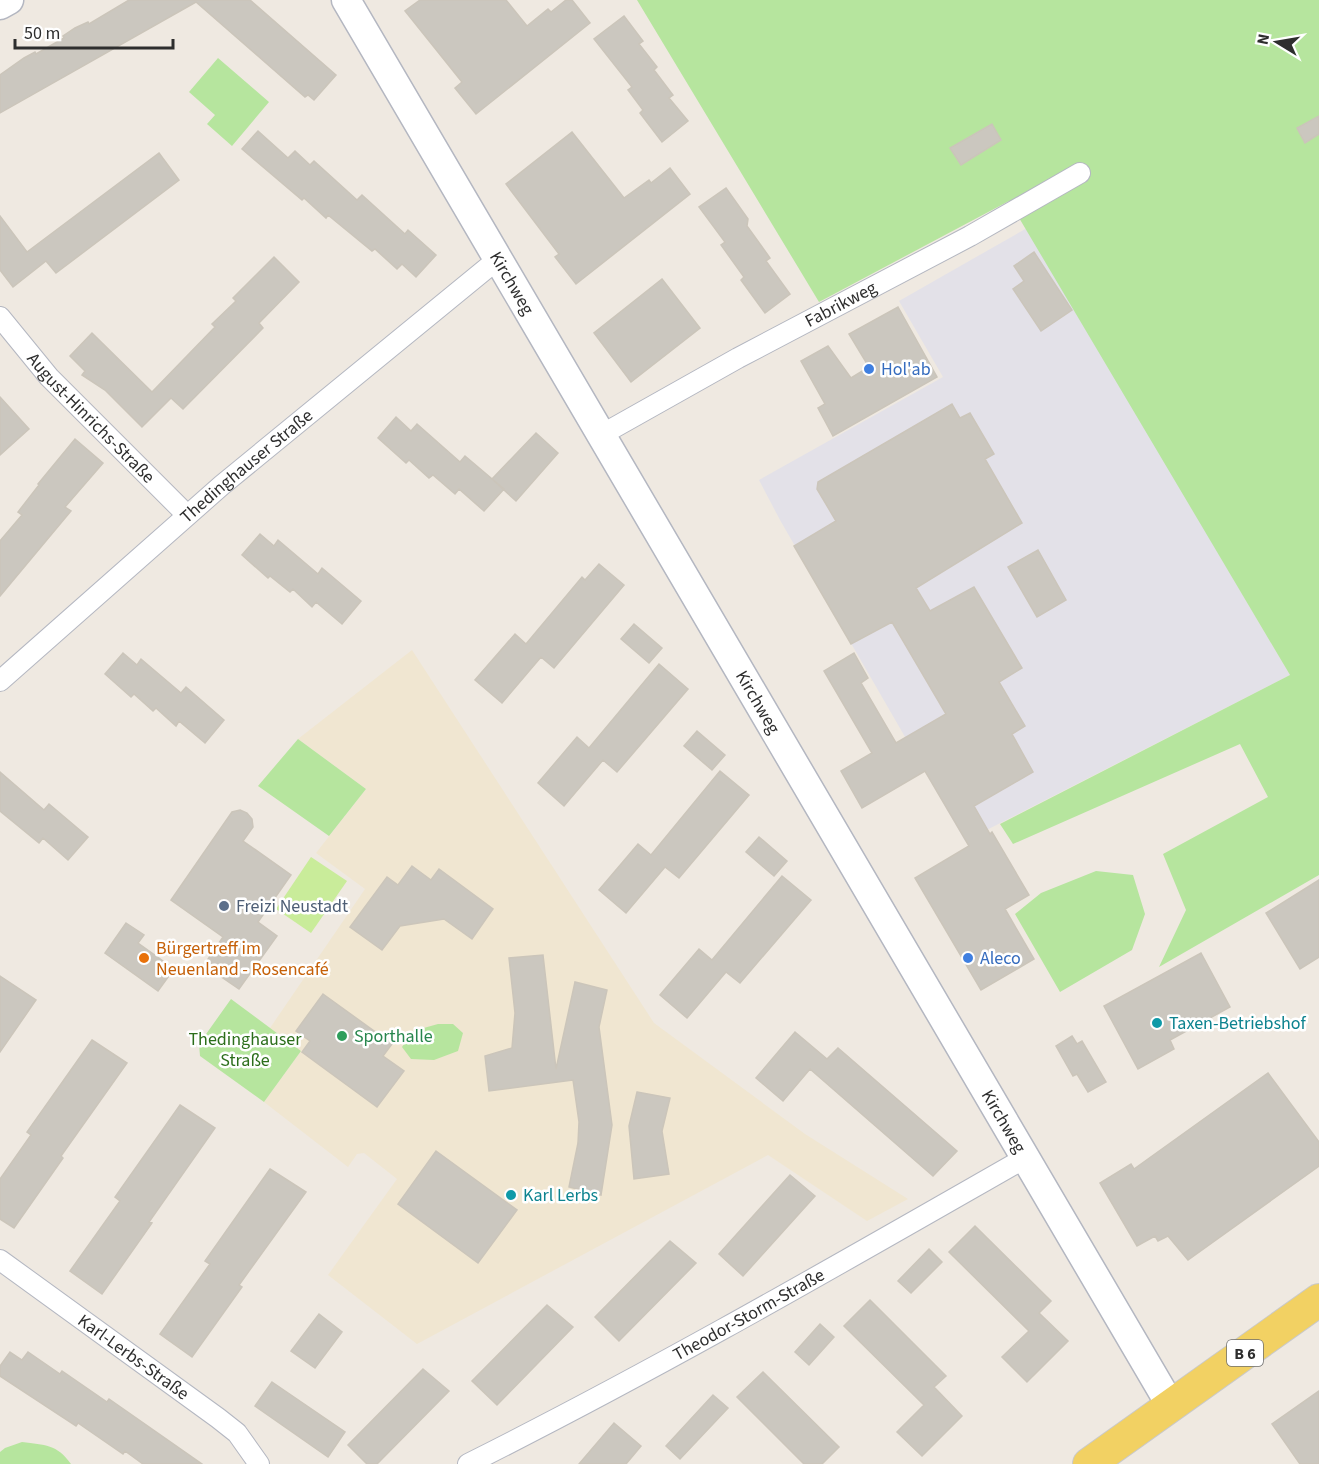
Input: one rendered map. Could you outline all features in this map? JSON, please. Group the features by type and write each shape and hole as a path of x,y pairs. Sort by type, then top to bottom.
{"main road":[{"name":"B 6","path":"1089,1464 1319,1300"}],"street":[{"path":"0,5 9,0"},
{"name":"Kirchweg","path":"346,0 1171,1406"},
{"name":"Fabrikweg","path":"601,435 738,358 970,236 1080,173"},
{"name":"Thedinghauser Straße","path":"0,681 187,515 498,259"},
{"name":"August-Hinrichs-Straße","path":"0,317 49,377 187,515"},
{"name":"Theodor-Storm-Straße","path":"468,1464 801,1287 892,1232 1026,1158"},
{"name":"Karl-Lerbs-Straße","path":"0,1260 218,1418 237,1433 259,1464"}],"shaded area":[{"path":"1027,228 1290,675 965,841 759,480 943,377 899,301"},
{"path":"412,650 654,1023 805,1134 908,1199 867,1221 768,1155 417,1344 328,1275 397,1179 364,1153 357,1154 348,1167 264,1102 301,1051 270,1028 365,889 316,853 366,789 298,739"}],"green space":[{"path":"637,0 1319,0 1319,875 1159,967 1186,910 1163,854 1268,797 1240,744 1013,844 1000,824 1290,675 1009,201 819,302"},
{"path":"218,58 269,102 232,146 207,124 215,115 189,92"},
{"path":"298,739 366,789 329,836 258,786"},
{"path":"311,857 347,881 311,933 276,909"},
{"path":"1096,871 1133,875 1145,914 1132,950 1060,992 1015,914 1041,893"},
{"name":"Thedinghauser Straße","path":"231,999 301,1051 264,1102 200,1056 199,1044"},
{"path":"438,1024 453,1024 463,1033 458,1051 434,1060 411,1059 402,1047 413,1031"},
{"path":"22,1442 55,1449 71,1464 0,1464 0,1452"}],"building":[{"path":"129,0 250,0 336,75 314,100 308,95 305,97 196,2 0,113 0,75 24,58 64,38 63,36 75,28 88,22 89,24"},
{"path":"420,0 506,0 527,26 548,9 551,12 566,0 572,0 590,23 476,114 455,88 462,82 405,11"},
{"path":"624,16 643,41 639,44 657,67 654,70 673,95 669,98 688,121 662,142 640,113 643,110 628,90 632,87 594,39"},
{"path":"1319,116 1319,134 1305,143 1297,128"},
{"path":"992,124 1001,140 961,165 950,148"},
{"path":"258,131 288,158 295,151 310,165 314,161 357,200 362,195 405,234 408,230 436,255 416,277 402,264 397,269 375,249 372,251 328,215 326,218 304,198 302,200 242,149"},
{"path":"572,132 624,198 649,180 651,183 670,168 690,194 576,284 555,257 559,254 506,184"},
{"path":"159,153 179,180 56,273 46,261 13,287 0,270 0,216 27,252"},
{"path":"726,188 748,219 747,226 770,258 766,261 790,294 765,313 741,280 744,277 721,245 725,242 699,207"},
{"path":"1034,252 1072,310 1041,331 1013,289 1024,281 1014,266"},
{"path":"274,257 299,282 259,323 263,328 183,409 171,398 142,427 105,390 82,375 85,371 70,356 92,333 152,392 215,327 212,324 236,301 233,298"},
{"path":"662,279 700,328 631,382 594,333"},
{"name":"Hol'ab","path":"898,307 937,377 833,436 818,408 825,404 801,361 828,346 851,378 869,367 849,334"},
{"path":"0,397 29,429 0,455"},
{"path":"952,404 960,418 970,413 994,454 985,459 1022,523 916,588 930,611 974,587 1022,668 999,682 1025,726 1012,734 1033,772 974,806 1029,895 1005,909 1034,959 981,990 915,878 969,846 925,771 862,808 841,771 872,753 824,671 854,653 868,678 861,683 896,743 946,714 892,622 851,644 794,546 836,521 817,489 818,482"},
{"path":"396,417 411,431 417,424 460,462 465,456 504,489 484,511 459,489 455,494 433,475 429,478 409,460 406,463 378,438"},
{"path":"536,433 558,453 516,501 492,479"},
{"path":"75,439 103,463 65,507 71,511 0,596 0,541 22,515 18,512 38,484"},
{"path":"260,534 274,546 278,540 318,574 322,568 361,601 342,624 316,602 312,607 293,589 290,592 270,576 268,578 242,555"},
{"path":"1038,550 1066,600 1037,617 1008,567"},
{"path":"599,564 624,585 554,668 541,657 502,703 475,680 515,634 526,644 582,577 585,580"},
{"path":"634,624 662,648 649,663 621,639"},
{"path":"123,653 137,665 141,659 181,693 186,687 224,720 205,743 179,721 176,726 156,708 153,711 134,694 131,697 105,674"},
{"path":"659,664 688,689 617,772 603,760 564,806 538,783 577,737 589,748"},
{"path":"697,731 725,755 712,770 684,746"},
{"path":"720,771 749,795 679,878 665,867 626,913 599,890 638,844 651,855"},
{"path":"0,772 44,810 49,804 88,837 68,860 43,838 39,843 0,811"},
{"name":"Freizi Neustadt","path":"240,810 252,819 253,827 243,841 291,875 258,922 277,936 239,989 204,965 223,937 171,900 232,812"},
{"path":"759,837 787,861 774,876 746,852"},
{"path":"412,866 431,880 439,869 493,909 472,939 444,919 400,926 382,950 350,927 387,877 398,885"},
{"path":"782,876 811,900 740,983 726,972 687,1018 660,995 699,949 712,960"},
{"path":"1319,880 1319,957 1300,969 1266,913"},
{"path":"126,923 144,935 138,943 174,969 158,991 105,953"},
{"name":"Taxen-Betriebshof","path":"1201,953 1230,1007 1170,1040 1174,1049 1138,1069 1104,1006"},
{"path":"543,955 556,1069 575,982 607,990 599,1027 612,1125 601,1195 569,1187 578,1143 579,1122 573,1080 489,1091 485,1056 512,1048 515,1013 509,958"},
{"path":"0,976 36,1000 0,1052"},
{"name":"Sporthalle","path":"323,994 392,1044 383,1056 404,1071 377,1107 302,1052 310,1041 296,1031"},
{"path":"795,1032 827,1059 838,1048 957,1151 933,1176 810,1069 783,1101 756,1078"},
{"path":"1072,1036 1077,1044 1082,1041 1106,1082 1088,1092 1077,1074 1073,1076 1056,1046"},
{"path":"92,1040 127,1063 61,1156 63,1158 14,1228 0,1219 0,1179 31,1135 27,1132"},
{"path":"1268,1073 1319,1142 1319,1166 1188,1260 1168,1236 1158,1241 1155,1236 1137,1246 1100,1183 1131,1164 1134,1169"},
{"path":"637,1092 670,1098 662,1131 669,1174 634,1179 629,1126"},
{"path":"180,1105 215,1128 102,1294 70,1271 120,1201 115,1197"},
{"path":"436,1151 517,1210 478,1263 398,1204"},
{"path":"270,1169 306,1192 239,1285 242,1287 192,1357 160,1334 210,1264 205,1261"},
{"path":"790,1175 815,1196 743,1276 719,1254"},
{"path":"975,1226 1051,1301 1039,1313 1068,1341 1027,1382 1002,1357 1029,1331 949,1252"},
{"path":"670,1241 696,1263 619,1341 595,1317"},
{"path":"929,1249 942,1262 911,1293 898,1281"},
{"path":"870,1300 946,1376 934,1387 962,1416 922,1456 897,1432 924,1405 844,1326"},
{"path":"547,1305 573,1327 497,1405 472,1381"},
{"path":"319,1314 342,1332 315,1368 291,1351"},
{"path":"820,1324 834,1337 809,1365 795,1352"},
{"path":"10,1352 22,1360 28,1352 60,1374 62,1371 107,1402 109,1399 202,1464 143,1464 125,1451 123,1454 78,1423 76,1426 0,1376 0,1366"},
{"path":"423,1369 449,1391 377,1464 367,1464 348,1445"},
{"path":"763,1372 839,1447 822,1464 804,1464 737,1397"},
{"path":"272,1382 345,1432 328,1457 255,1406"},
{"path":"1319,1391 1319,1464 1300,1464 1272,1424"},
{"path":"713,1395 728,1408 680,1459 666,1446"},
{"path":"614,1423 641,1446 626,1464 579,1464"}],"place":[{"name":"Hol'ab","path":"869,369"},
{"name":"Freizi Neustadt","path":"224,906"},
{"name":"Bürgertreff im Neuenland - Rosencafé","path":"144,958"},
{"name":"Aleco","path":"968,958"},
{"name":"Taxen-Betriebshof","path":"1157,1023"},
{"name":"Sporthalle","path":"342,1036"},
{"name":"Karl Lerbs","path":"511,1195"}]}
